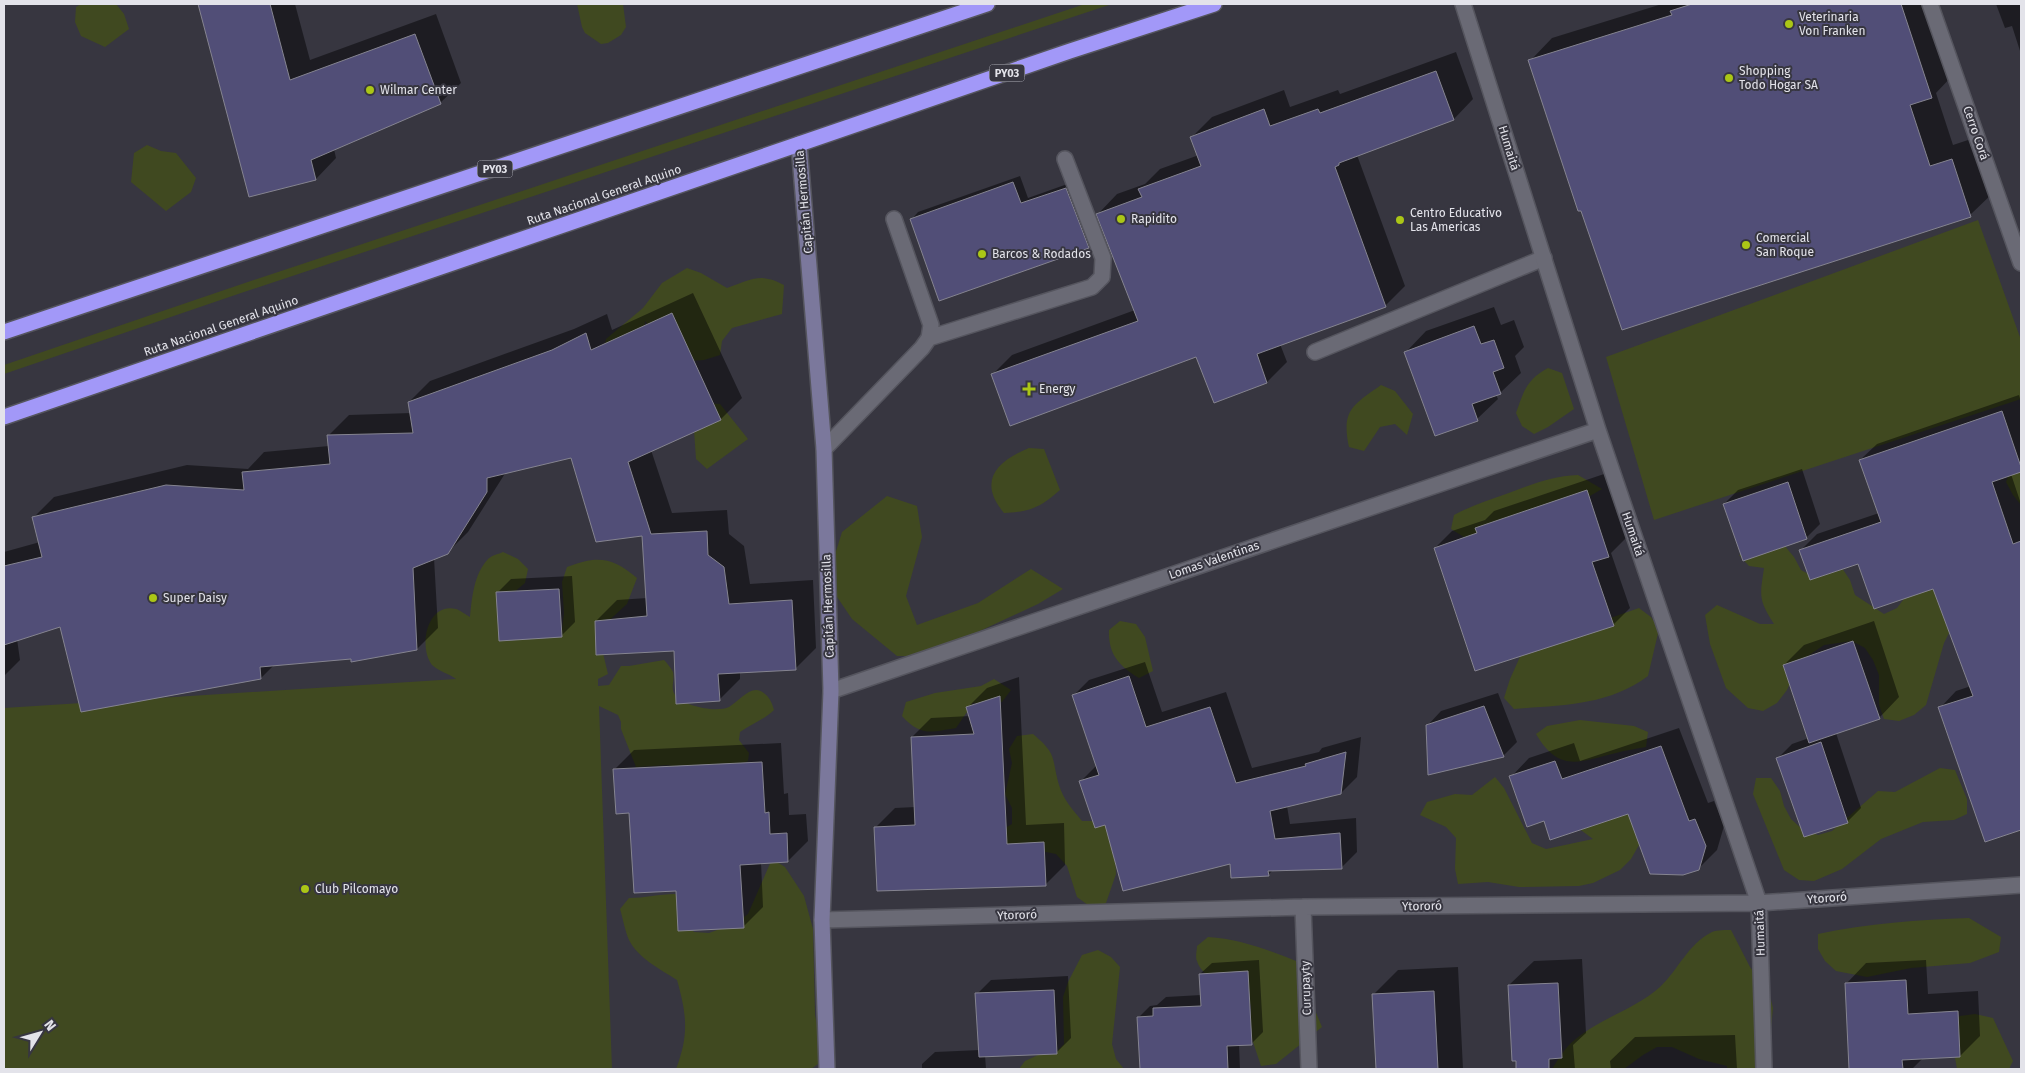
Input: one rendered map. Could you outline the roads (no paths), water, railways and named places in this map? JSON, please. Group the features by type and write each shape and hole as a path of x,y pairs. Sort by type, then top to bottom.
{"highway":[{"name":"PY03","path":"4,332 987,4"},
{"name":"Ruta Nacional General Aquino","path":"4,417 799,144 1214,4"}],"street":[{"name":"Humaitá","path":"1463,4 1598,430 1759,903 1764,1069"},
{"name":"Cerro Corá","path":"1930,4 2021,263"},
{"name":"Capitán Hermosilla","path":"799,144 824,449 831,691 822,920 827,1069"},
{"path":"929,338 1092,287 1102,277 1103,258 1065,159"},
{"path":"824,449 922,348 929,338 931,325 894,219"},
{"path":"1314,352 1544,258"},
{"name":"Lomas Valentinas","path":"831,691 1598,430"},
{"name":"Ytororó","path":"822,920 1303,907 1759,903 2021,885"},
{"name":"Curupayty","path":"1303,907 1309,1069"}],"place":[{"name":"Veterinaria Von Franken","path":"1789,24"},
{"name":"Shopping Todo Hogar SA","path":"1729,78"},
{"name":"Wilmar Center","path":"370,90"},
{"name":"Rapidito","path":"1121,219"},
{"name":"Centro Educativo Las Americas","path":"1400,220"},
{"name":"Comercial San Roque","path":"1746,245"},
{"name":"Barcos & Rodados","path":"982,254"},
{"name":"Energy","path":"1029,389"},
{"name":"Super Daisy","path":"153,598"},
{"name":"Club Pilcomayo","path":"305,889"}]}
